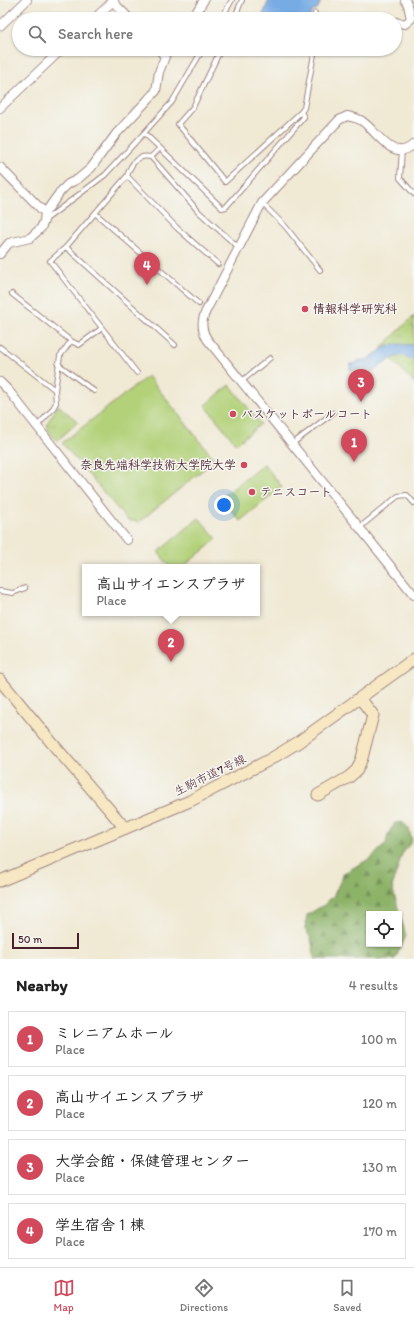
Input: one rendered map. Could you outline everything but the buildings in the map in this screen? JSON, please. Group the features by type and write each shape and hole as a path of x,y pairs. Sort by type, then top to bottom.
{"street":[{"path":"15,12 27,0"},
{"path":"101,12 113,0 124,12"},
{"path":"196,12 204,0"},
{"path":"402,23 405,24 411,19 408,5 405,0"},
{"path":"0,26 12,14"},
{"path":"0,108 55,56"},
{"path":"0,254 9,243 30,238 41,228 44,217 60,192 68,184 78,179 91,168 116,134 156,91 159,72 165,56"},
{"path":"414,144 410,148 402,150 389,147 362,121 347,116 340,120 262,203 206,311 202,324 203,331 207,339 414,595"},
{"path":"0,167 44,217"},
{"path":"0,382 126,540"},
{"name":"生駒市道7号線","path":"0,881 190,801 269,760 297,743 414,659"},
{"path":"0,680 124,828"},
{"path":"318,795 358,770 373,715 360,698"}],"lane":[{"path":"225,12 232,0"},
{"path":"237,12 242,0"},
{"path":"44,217 105,175 172,102 199,56"},
{"path":"217,56 192,107 178,124 225,182 304,108 314,56"},
{"path":"144,133 222,208 226,207 304,117 301,112"},
{"path":"151,157 160,148"},
{"path":"402,150 400,178 414,194"},
{"path":"137,373 50,261 66,247 127,176 130,167 139,157 146,156 151,157 198,212 238,247"},
{"path":"127,176 177,228 218,264"},
{"path":"262,203 285,226 320,270"},
{"path":"95,213 199,304"},
{"path":"66,247 175,345"},
{"path":"12,294 71,341 79,345 102,328"},
{"path":"37,427 52,410 56,403 55,390 58,364 60,356 71,341"},
{"path":"0,347 55,390"},
{"path":"242,381 270,358"},
{"path":"58,364 94,391"},
{"path":"292,444 333,413"},
{"path":"359,528 398,496 407,495 414,503"},
{"path":"0,591 13,593 25,588"}],"green space":[{"path":"414,316 414,383 381,348"},
{"path":"148,376 215,460 139,522 127,520 62,443"},
{"name":"バスケットボールコート","path":"230,385 261,424 236,444 205,405"},
{"path":"58,405 78,422 57,441 48,430 47,426 49,419"},
{"name":"テニスコート","path":"264,464 282,487 240,521 221,498"},
{"path":"199,518 217,539 187,564 168,564 158,552"},
{"path":"403,822 409,829 412,841 402,854 392,887 399,911 366,911 366,947 401,947 395,959 315,959 311,938 305,929 307,915 324,905 334,895 344,873 371,858 386,844 388,834 395,823"},
{"path":"402,922 406,936 402,944"}],"water":[{"path":"269,0 321,0 318,8 312,12 264,12"},
{"path":"414,343 414,360 402,355 391,359 374,371 363,368 350,370 350,364 360,360 366,360 386,347 395,344 413,345"}],"place":[{"name":"学生宿舎１棟","path":"147,285"},
{"name":"情報科学研究科","path":"305,309"},
{"name":"大学会館・保健管理センター","path":"361,402"},
{"name":"バスケットボールコート","path":"233,414"},
{"name":"ミレニアムホール","path":"354,462"},
{"name":"奈良先端科学技術大学院大学","path":"244,465"},
{"name":"テニスコート","path":"252,492"},
{"name":"高山サイエンスプラザ","path":"171,662"}]}
